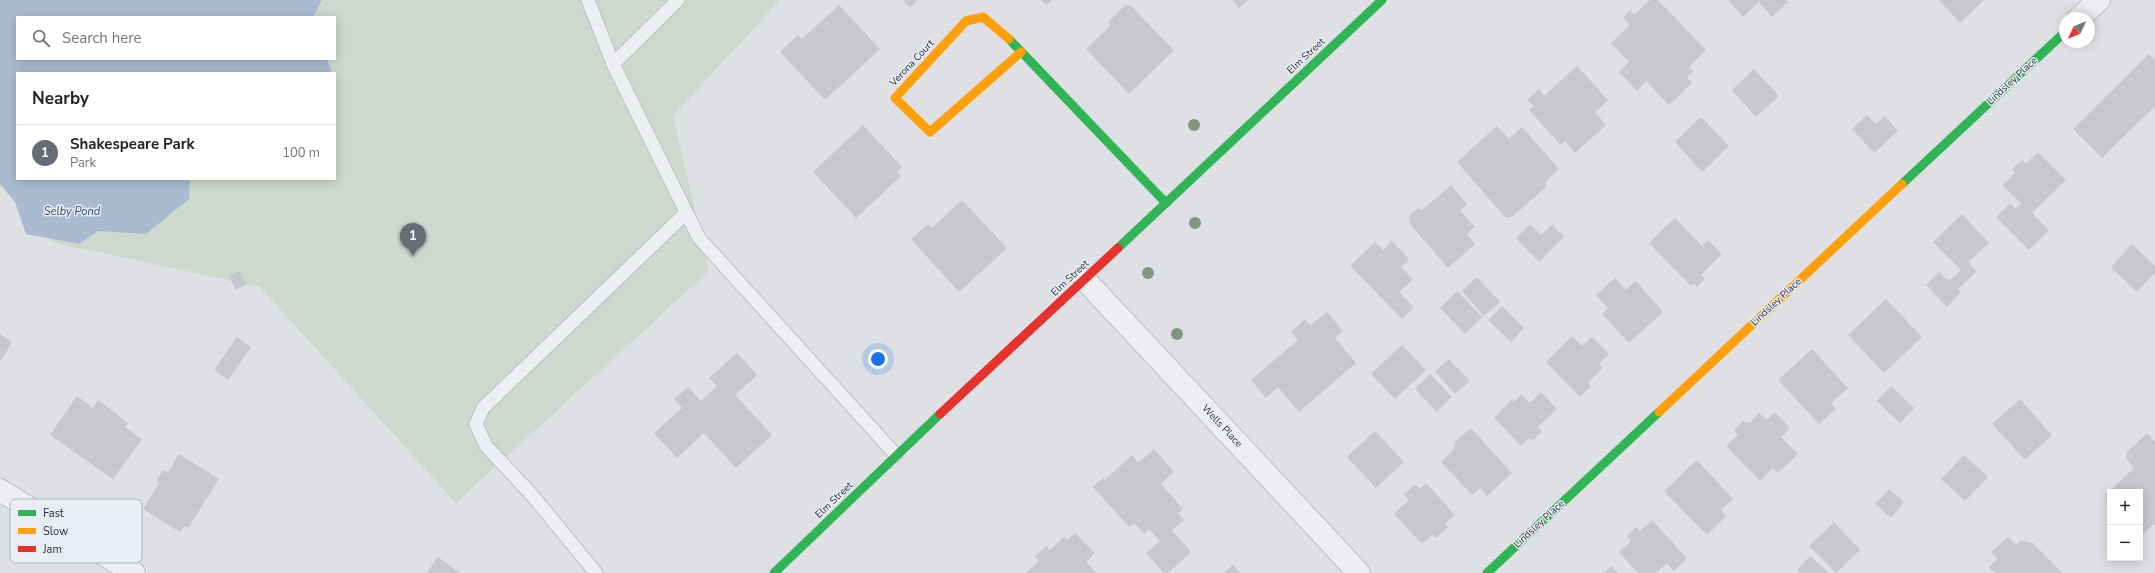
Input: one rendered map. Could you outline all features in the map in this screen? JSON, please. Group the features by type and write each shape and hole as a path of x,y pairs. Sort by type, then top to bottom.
{"street":[{"name":"Elm Street","path":"774,573 896,455 1085,280 1382,0"},
{"path":"2086,12 2099,0"},
{"name":"Verona Court","path":"1021,52 930,132 895,98 966,21 983,17 1007,37 1166,203"},
{"name":"Lindsley Place","path":"1487,573 2059,38"},
{"name":"Wells Place","path":"1085,280 1360,573"},
{"path":"0,490 15,499"},
{"path":"118,563 134,573"}],"lane":[{"path":"588,0 613,64 699,238 896,455"},
{"path":"613,64 678,0"},
{"path":"596,573 532,495 486,446 476,424 483,408 686,213"}],"shaded area":[{"path":"0,0 780,0 673,116 709,271 456,503 260,287 52,242 0,176"}],"water":[{"name":"Selby Pond","path":"0,0 322,0 314,16 16,16 16,60 327,60 332,72 16,72 16,180 190,180 189,199 146,234 98,231 79,244 26,234 15,202 0,184"}],"building":[{"path":"903,0 918,0 910,8"},
{"path":"1041,0 1052,0 1046,5"},
{"path":"1232,0 1248,0 1239,8"},
{"path":"1650,0 1658,0 1706,50 1689,67 1693,71 1687,77 1692,83 1669,105 1646,81 1637,91 1619,72 1629,62 1611,43 1630,25 1623,18 1630,10 1634,15"},
{"path":"1728,0 1786,0 1788,2 1772,17 1759,2 1743,17"},
{"path":"1939,0 1984,0 1960,23"},
{"path":"839,5 880,49 825,100 780,52 798,35 802,39"},
{"path":"1125,5 1131,6 1174,50 1129,94 1086,49 1111,25 1108,22"},
{"path":"2149,54 2155,60 2155,106 2102,158 2073,129"},
{"path":"1577,66 1608,100 1595,112 1606,125 1575,153 1565,141 1561,145 1529,110 1534,106 1527,100 1539,89 1544,96"},
{"path":"1754,69 1779,96 1756,117 1732,90"},
{"path":"1867,115 1876,124 1885,116 1898,131 1874,153 1852,129"},
{"path":"1701,117 1729,146 1702,172 1675,142"},
{"path":"863,125 902,167 897,172 901,176 856,218 813,172"},
{"path":"1497,126 1509,139 1522,127 1559,169 1545,182 1546,187 1513,216 1506,218 1457,162"},
{"path":"2038,152 2066,180 2032,213 2049,230 2029,250 1996,217 2010,203 2015,209 2021,203 2002,185 2015,173 2012,169 2022,160 2026,164"},
{"path":"1451,185 1467,204 1460,210 1475,227 1467,234 1475,244 1448,268 1410,224 1409,216 1419,207 1422,210"},
{"path":"962,200 1007,248 959,292 911,239 928,224 932,228"},
{"path":"1962,214 1989,243 1968,262 1977,271 1958,289 1961,292 1947,307 1926,285 1939,272 1949,281 1961,270 1933,242"},
{"path":"1675,218 1702,246 1708,240 1722,254 1701,275 1705,279 1697,287 1694,284 1691,286 1649,243"},
{"path":"1530,224 1541,235 1552,225 1564,237 1539,262 1516,238"},
{"path":"1392,241 1409,259 1401,267 1413,279 1399,292 1414,307 1402,319 1350,266 1375,242 1383,250"},
{"path":"2132,244 2155,266 2155,273 2137,292 2111,267"},
{"path":"239,271 247,284 236,290 229,276"},
{"path":"1477,277 1500,302 1484,316 1462,291"},
{"path":"1615,278 1626,290 1636,281 1663,312 1629,343 1602,314 1608,308 1596,295"},
{"path":"1457,291 1482,317 1465,334 1440,308"},
{"path":"1886,299 1922,337 1884,373 1848,335"},
{"path":"1502,306 1524,328 1511,342 1488,320"},
{"path":"1327,312 1343,331 1335,338 1356,363 1299,412 1278,387 1266,398 1251,380 1298,340 1291,332 1305,319 1310,325"},
{"path":"0,334 12,342 0,362"},
{"path":"1572,336 1582,346 1592,337 1609,354 1599,364 1603,368 1588,383 1591,386 1580,397 1546,362"},
{"path":"237,337 251,347 228,380 214,370"},
{"path":"1402,345 1426,370 1395,399 1371,374"},
{"path":"1812,349 1848,388 1831,403 1836,409 1819,424 1778,380"},
{"path":"737,353 757,375 735,395 772,435 736,468 704,433 677,458 654,433 682,408 674,399 688,387 701,401 717,386 709,378"},
{"path":"1449,359 1470,381 1455,394 1435,371"},
{"path":"1430,374 1452,397 1437,412 1415,389"},
{"path":"1891,386 1914,408 1900,423 1877,401"},
{"path":"1541,392 1557,409 1538,427 1542,431 1532,441 1529,438 1521,446 1494,418 1512,399 1514,402 1521,394 1530,403"},
{"path":"77,396 93,408 98,400 128,423 125,427 142,439 113,479 50,435"},
{"path":"2020,399 2052,435 2025,460 1992,424"},
{"path":"1775,412 1790,428 1781,437 1798,454 1778,473 1773,468 1760,481 1726,446 1738,435 1734,430 1743,421 1750,423 1759,413 1766,420"},
{"path":"1471,428 1512,473 1487,496 1480,488 1472,495 1441,462 1454,449 1455,442"},
{"path":"1375,431 1404,462 1376,488 1347,457"},
{"path":"2147,433 2155,442 2155,525 2154,524 2143,534 2143,489 2112,489 2134,468 2126,458 2127,452"},
{"path":"1154,449 1174,472 1161,484 1183,509 1178,513 1184,520 1172,530 1191,552 1168,573 1164,573 1146,553 1160,541 1149,529 1144,534 1134,523 1129,527 1093,487 1103,478 1105,480 1132,455 1138,463"},
{"path":"179,454 219,479 188,528 184,526 180,532 143,509 160,482 157,480 163,470 168,472"},
{"path":"1964,455 1988,477 1965,501 1941,479"},
{"path":"1697,460 1733,499 1721,510 1726,516 1707,535 1664,491"},
{"path":"1426,483 1455,515 1445,524 1448,527 1436,538 1433,534 1422,544 1394,514 1409,500 1404,494 1415,484 1420,489"},
{"path":"1889,489 1904,502 1891,518 1875,504"},
{"path":"1652,520 1687,558 1674,571 1667,563 1656,573 1638,573 1619,552 1631,541 1627,536 1636,527 1640,531"},
{"path":"1834,522 1860,550 1836,573 1809,546"},
{"path":"1075,533 1095,553 1086,562 1096,573 1026,573 1039,561 1035,557 1046,546 1050,550 1064,537 1067,540"},
{"path":"2008,537 2016,545 2021,540 2033,543 2062,573 1995,573 1989,567 1998,559 1991,552"},
{"path":"1810,556 1829,573 1800,573 1797,570"},
{"path":"438,557 460,573 427,573"},
{"path":"1233,565 1240,573 1224,573"},
{"path":"1611,566 1618,573 1604,573"}],"traffic: fast":[{"path":"1118,248 1382,0"},
{"path":"1902,184 2059,38"},
{"path":"1009,39 1166,203"},
{"path":"1487,573 1659,412"},
{"path":"774,573 940,414"}],"traffic: slow":[{"path":"1009,39 983,17 966,21 895,98 930,132 1021,52"},
{"path":"1659,412 1902,184"}],"traffic: jam":[{"path":"940,414 1118,248"}],"place":[{"name":"Shakespeare Park","path":"413,256"}]}
